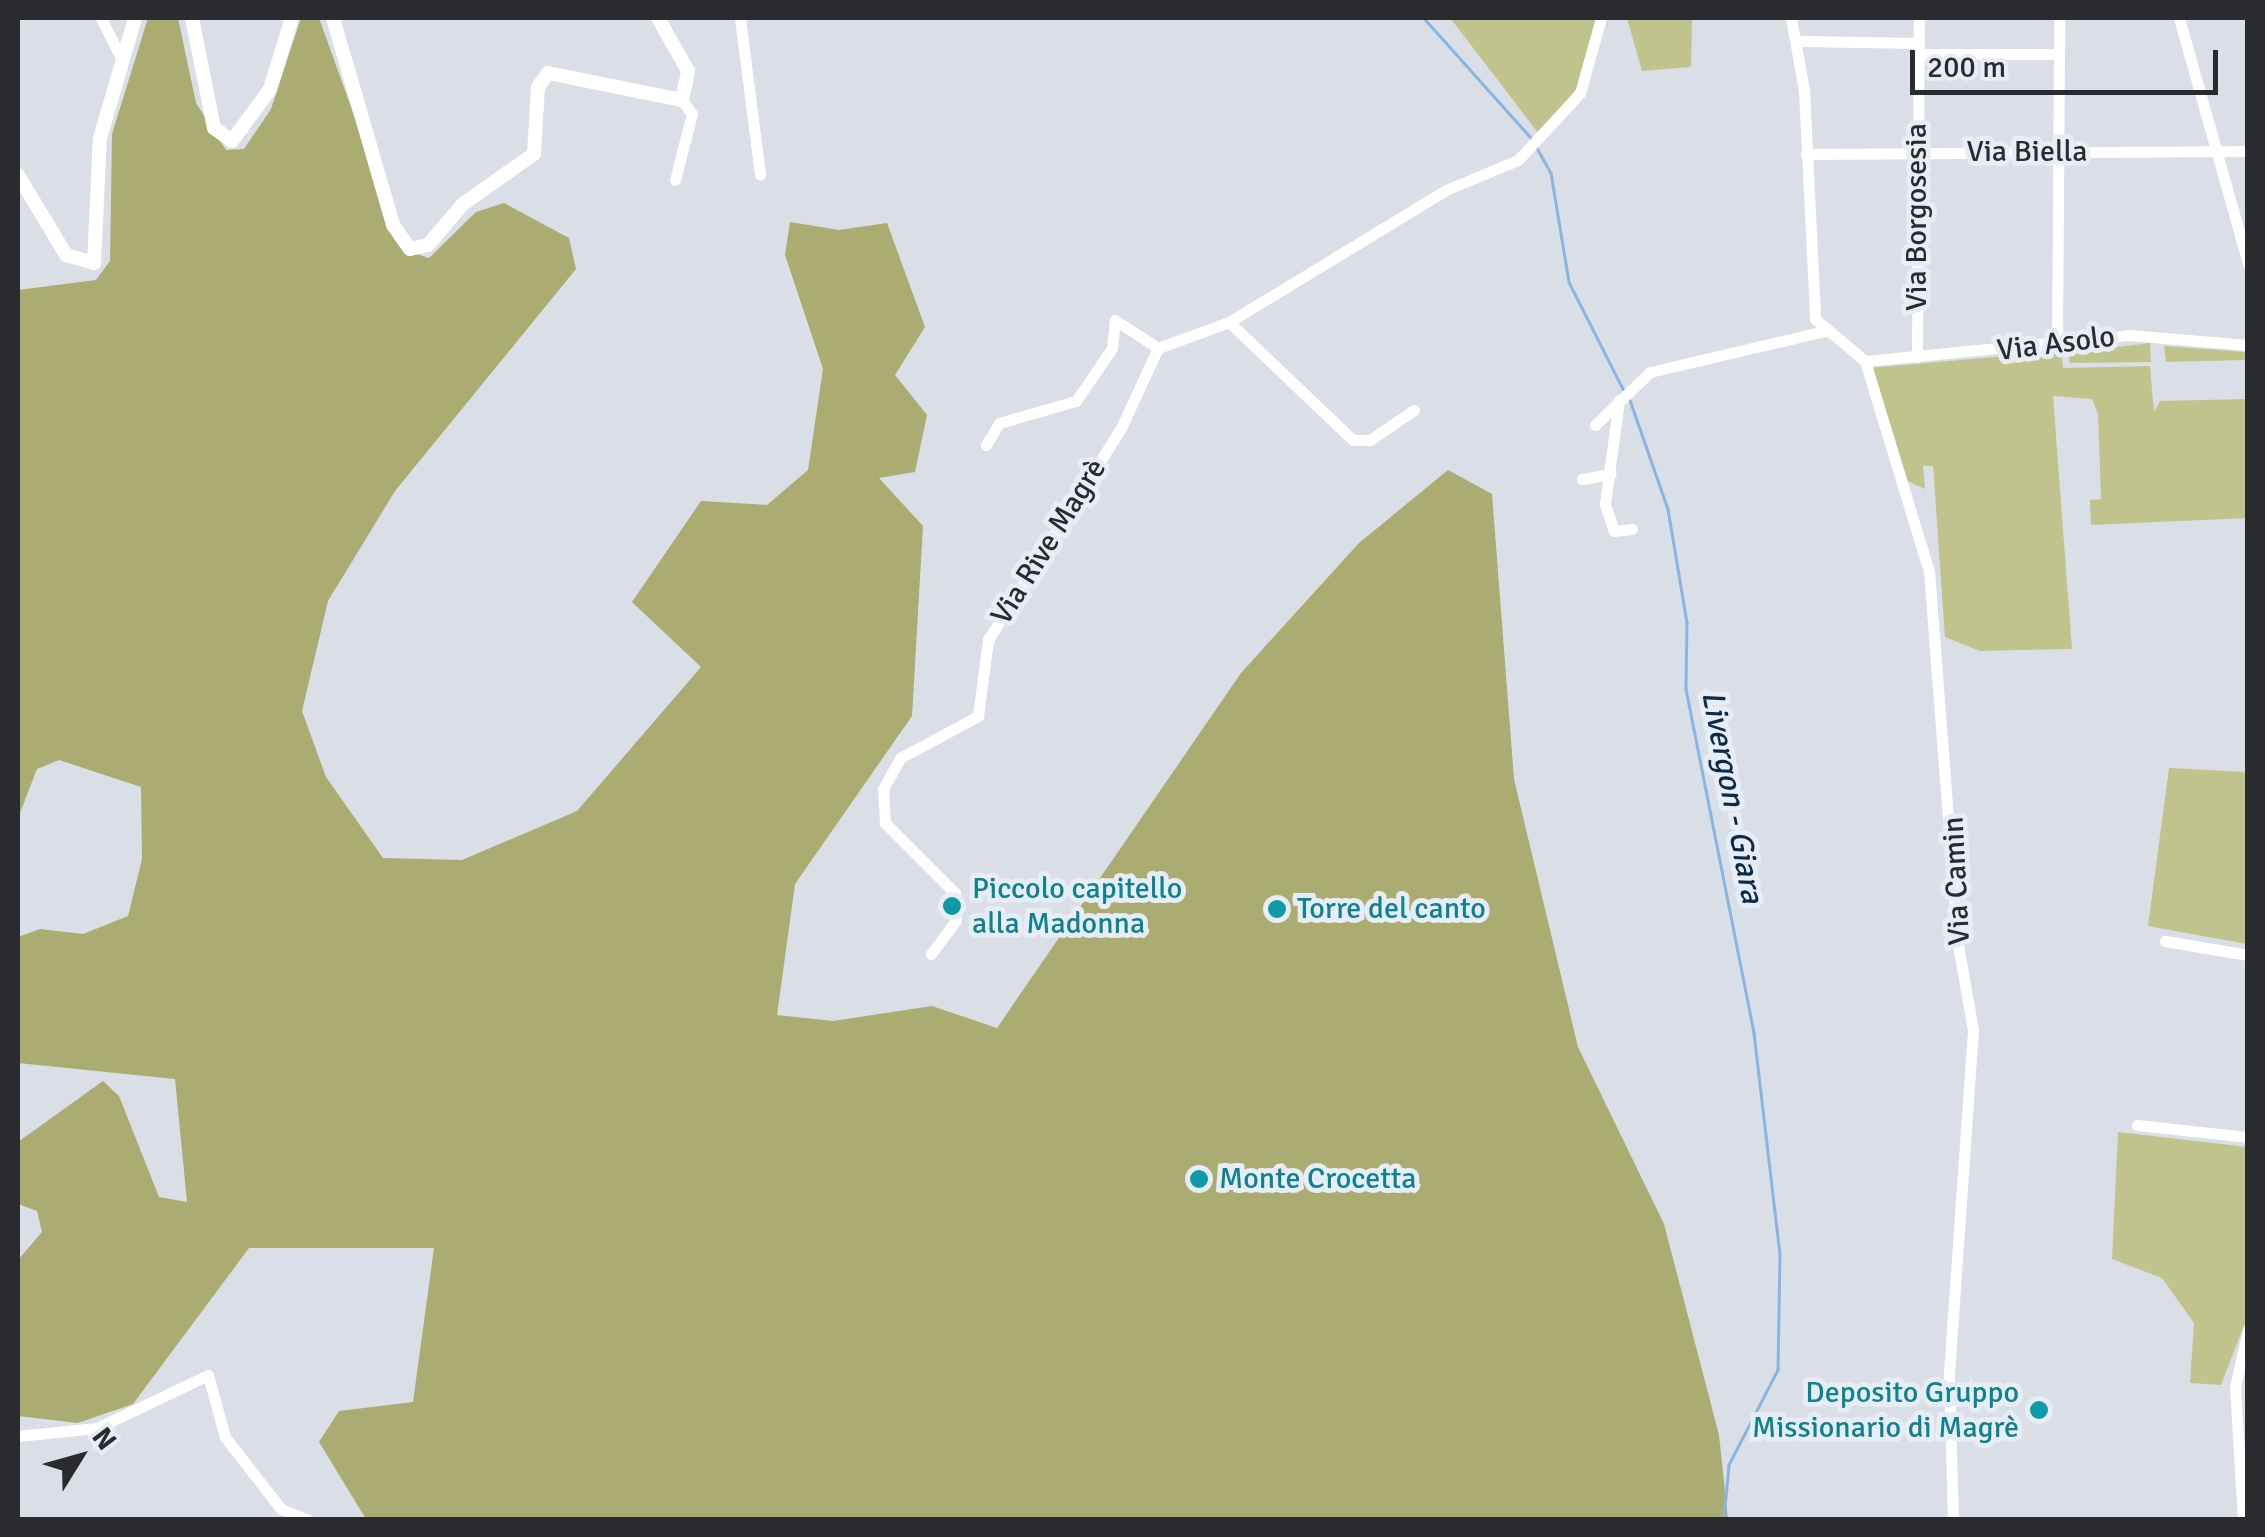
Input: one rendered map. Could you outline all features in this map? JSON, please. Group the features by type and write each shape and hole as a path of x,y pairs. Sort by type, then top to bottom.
{"main road":[{"path":"18,176 66,255 94,263 100,138 135,18"},
{"path":"192,18 214,128 232,140 270,90 292,18"},
{"path":"333,18 393,225 410,248 428,245 463,204 534,154 538,87 548,73 682,100 688,71 658,18"}],"street":[{"path":"101,18 121,58"},
{"path":"740,18 760,176"},
{"path":"986,445 999,422 1076,401 1112,348 1115,320 1158,348 1229,322 1418,206 1526,153 1580,92 1602,18"},
{"path":"1791,18 1799,41 1810,278 1825,331 1865,361"},
{"name":"Via Borgosesia","path":"1918,357 1919,18"},
{"path":"2057,343 2059,18"},
{"path":"2180,18 2210,152 2248,264"},
{"path":"1799,41 2057,54"},
{"path":"675,180 692,114 682,100"},
{"name":"Via Biella","path":"1806,154 2248,151"},
{"path":"1229,322 1353,440 1370,440 1414,410"},
{"path":"1595,425 1638,378 1825,331"},
{"name":"Via Asolo","path":"1865,361 2156,336 2248,344"},
{"name":"Via Rive Magrè","path":"930,954 956,920 955,893 885,823 883,788 900,758 978,716 988,640 1121,428 1158,348"},
{"name":"Via Camin","path":"1865,361 1929,571 1957,845 1958,945 1973,1030 1949,1377 1953,1520"},
{"path":"1620,396 1610,526 1622,536 1632,529"},
{"path":"1582,479 1611,474"},
{"path":"2165,940 2248,955"},
{"path":"2137,1125 2248,1137"},
{"path":"2243,1520 2241,1388 2248,1330"},
{"path":"18,1436 97,1428 208,1376 225,1437 281,1508 308,1520"}],"green space":[{"path":"148,18 178,18 196,103 226,150 244,149 271,109 301,18 319,18 402,249 429,258 476,212 504,203 569,238 576,269 395,491 328,601 302,711 326,777 383,858 462,860 577,811 701,667 632,602 701,501 767,505 808,470 823,369 785,255 790,222 839,230 887,223 925,327 895,375 927,415 915,472 879,478 923,526 912,716 795,884 777,1015 833,1021 932,1006 997,1028 1241,673 1359,543 1448,470 1492,494 1514,779 1578,1047 1664,1224 1719,1435 1728,1519 366,1519 319,1442 339,1411 413,1402 434,1248 249,1248 133,1404 78,1423 18,1416 18,1260 42,1232 37,1211 18,1204 18,1142 103,1081 119,1096 159,1197 187,1202 175,1079 18,1063 18,937 40,929 83,934 128,916 142,859 141,787 59,760 37,769 18,818 18,290 96,280 110,261 112,134"},
{"path":"1598,18 1578,87 1539,134 1451,19"},
{"path":"1627,18 1692,18 1691,67 1642,71"},
{"path":"2150,343 2151,362 2070,363 2068,353"},
{"path":"2164,346 2247,352 2247,360 2166,362"},
{"path":"2061,351 2063,368 2150,366 2154,412 2160,401 2247,399 2247,518 2091,525 2090,500 2101,499 2098,414 2092,399 2053,396 2072,649 1980,651 1945,637 1933,466 1923,466 1925,489 1901,478 1869,368"},
{"path":"2169,768 2247,772 2247,944 2148,926"},
{"path":"2118,1132 2247,1147 2247,1318 2221,1385 2190,1383 2194,1323 2162,1278 2112,1259"}],"waterway":[{"name":"Livergon - Giara","path":"1424,18 1532,139"},
{"name":"Livergon - Giara","path":"1536,146 1551,173 1569,282 1623,389"},
{"name":"Livergon - Giara","path":"1630,400 1668,509 1687,622 1686,689 1754,1033 1780,1255 1778,1370 1729,1465 1724,1520"}],"place":[{"name":"Piccolo capitello alla Madonna","path":"952,906"},
{"name":"Torre del canto","path":"1277,909"},
{"name":"Monte Crocetta","path":"1199,1179"},
{"name":"Deposito Gruppo Missionario di Magrè","path":"2039,1410"}]}
